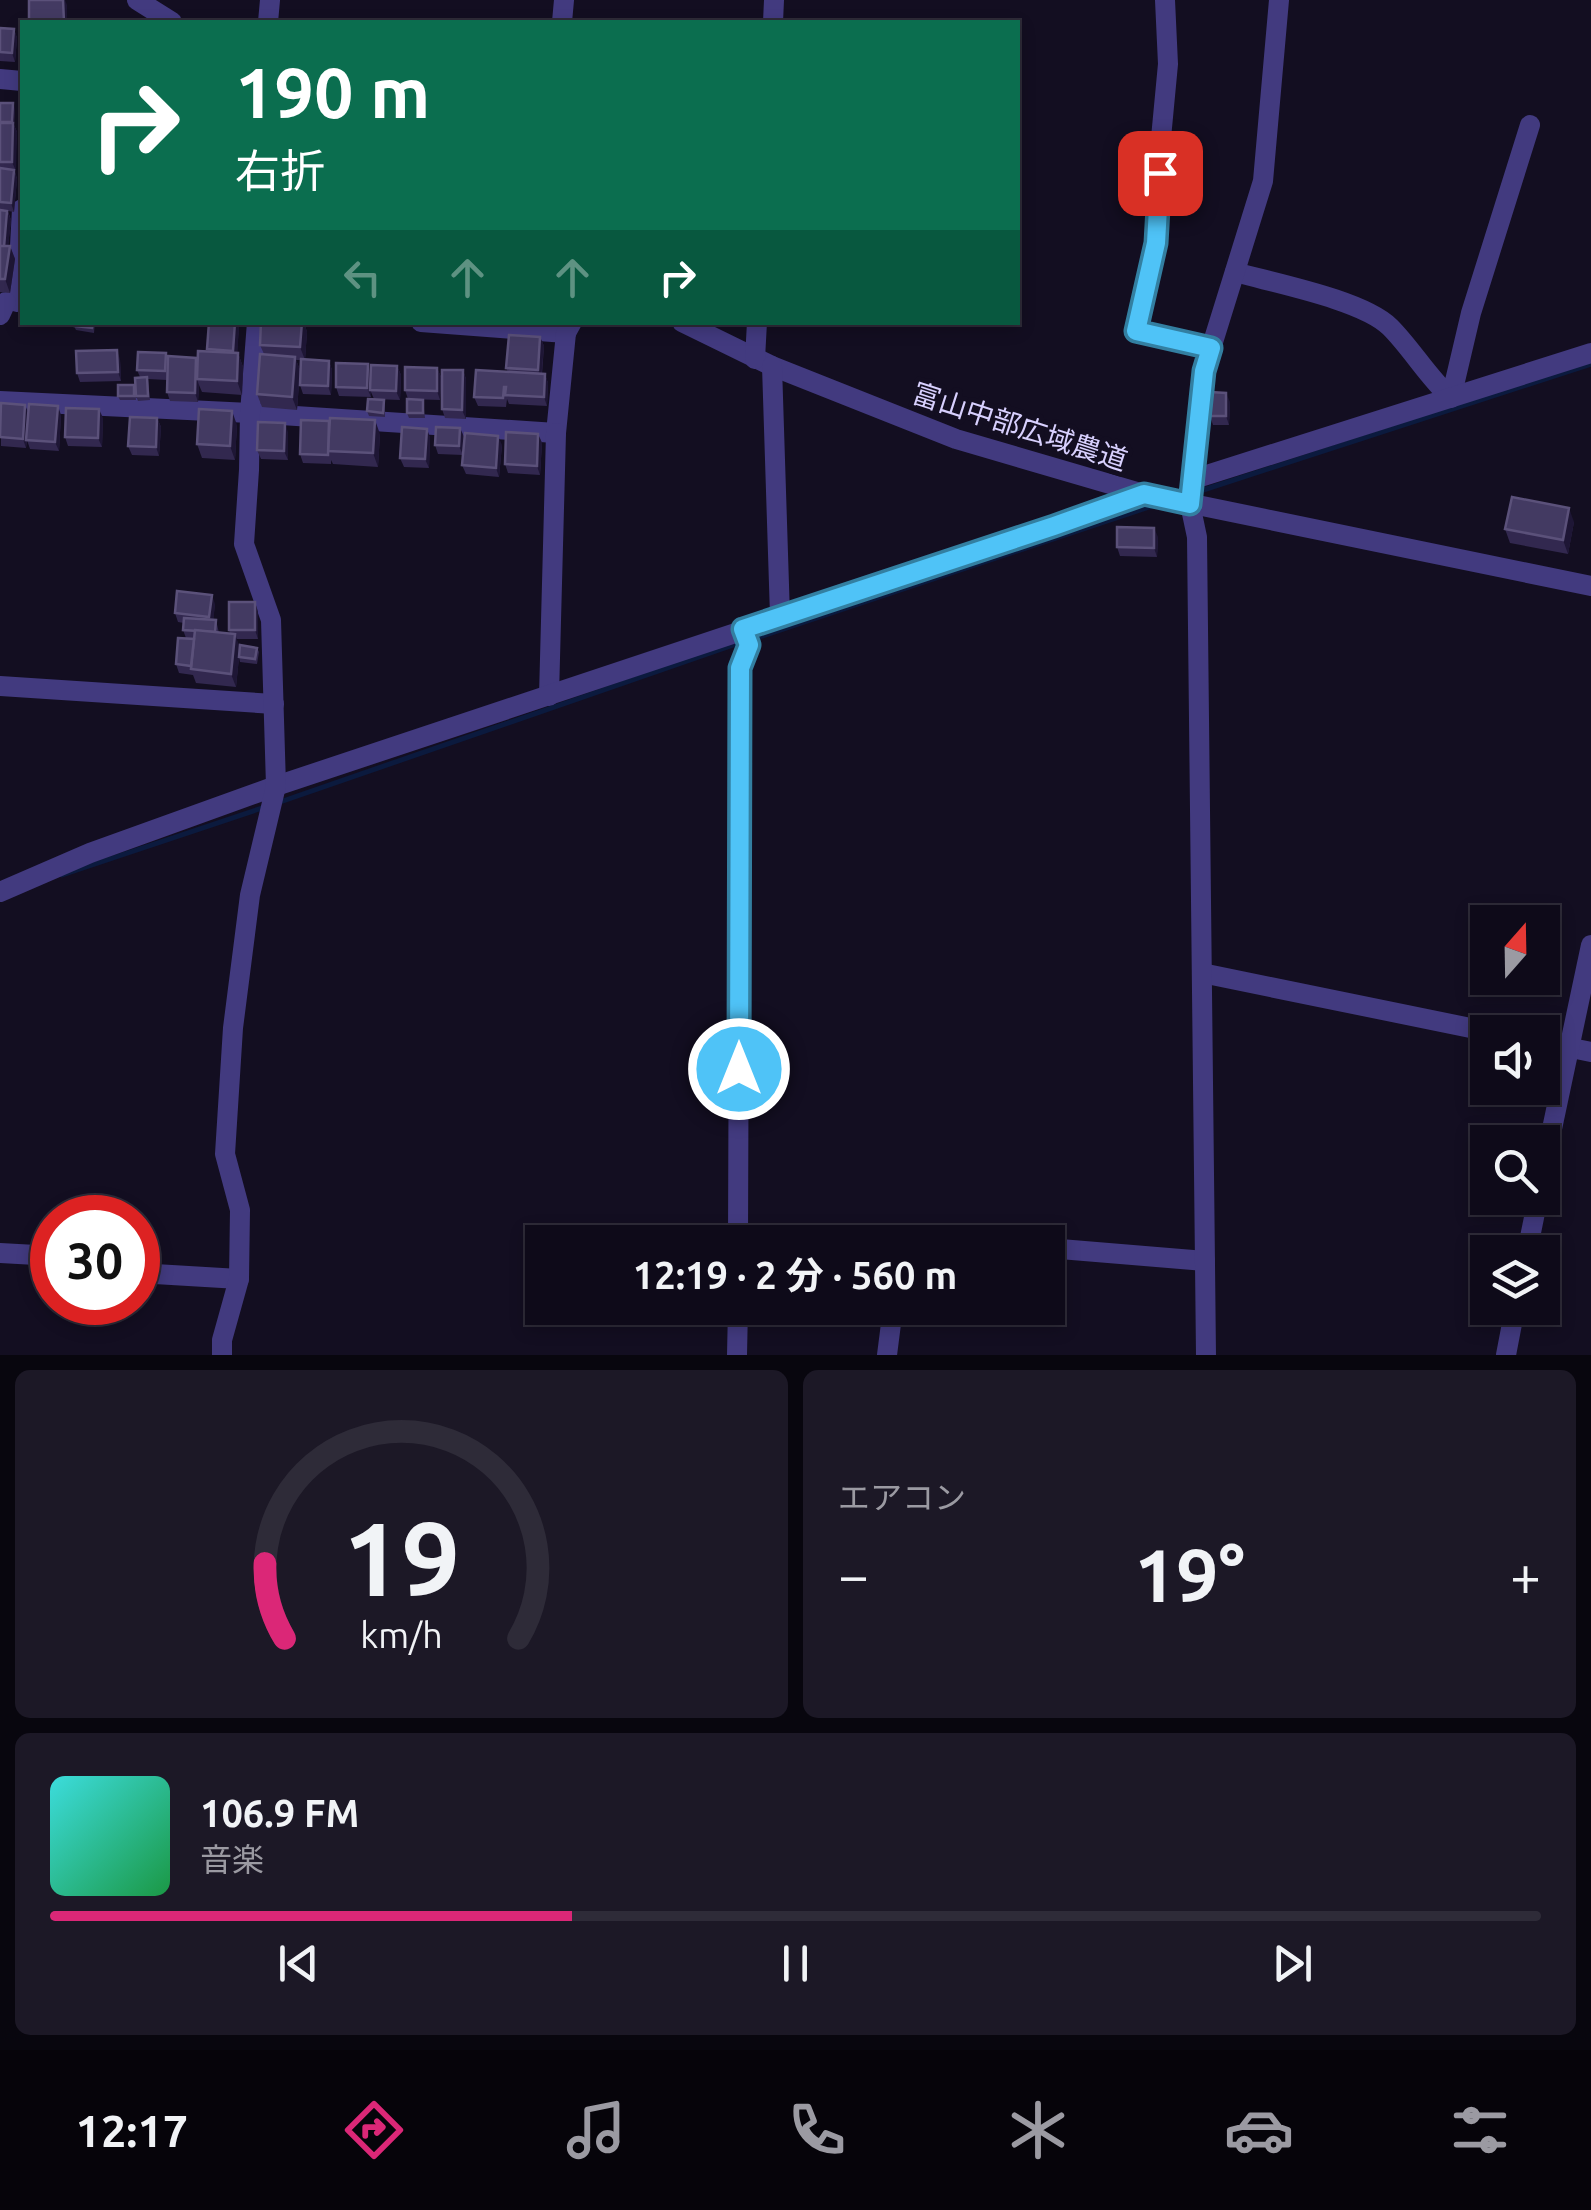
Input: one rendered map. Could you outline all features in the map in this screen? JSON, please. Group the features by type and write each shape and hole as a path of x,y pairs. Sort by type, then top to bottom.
{"street":[{"path":"138,0 169,20"},
{"path":"1165,0 1168,64 1156,243 1136,331 1211,348"},
{"path":"1206,1355 1197,536 1190,504 1191,480 1204,371 1264,181 1279,0"},
{"path":"1451,398 1472,313 1530,125"},
{"path":"9,305 20,223"},
{"path":"1235,272 1355,306 1388,324 1451,398"},
{"path":"222,1355 222,1340 239,1279 240,1210 226,1154 232,1028 250,894 276,786 271,620 244,544 257,325"},
{"path":"495,325 569,328 556,433 549,696"},
{"name":"富山中部広域農道","path":"688,325 763,363 956,438 1144,494 1591,586"},
{"path":"757,325 780,616"},
{"path":"1191,480 1591,353"},
{"path":"0,401 556,433"},
{"path":"0,892 90,853 276,786 1144,494"},
{"path":"738,1225 740,668 749,645 743,629"},
{"path":"0,686 274,704"},
{"path":"1553,1125 1591,946"},
{"path":"1202,974 1470,1028"},
{"path":"1560,1046 1591,1052"},
{"path":"1065,1249 1206,1260"},
{"path":"0,1254 30,1256"},
{"path":"160,1274 239,1279"},
{"path":"737,1355 738,1325"},
{"path":"887,1355 891,1325"},
{"path":"1506,1355 1512,1325"}],"building":[{"path":"29,0 63,0 64,20 29,20"},
{"path":"0,28 14,29 12,53 0,52"},
{"path":"0,103 13,103 12,122 0,122"},
{"path":"0,123 13,123 12,162 0,162"},
{"path":"0,168 14,170 11,203 0,202"},
{"path":"0,210 7,211 4,247 0,246"},
{"path":"0,246 10,246 5,279 0,279"},
{"path":"209,325 235,325 233,351 207,349"},
{"path":"261,325 302,325 300,347 260,345"},
{"path":"509,335 540,337 538,370 506,368"},
{"path":"117,350 118,372 77,373 76,351"},
{"path":"198,351 238,353 237,381 197,379"},
{"path":"138,352 166,353 165,371 137,370"},
{"path":"260,354 295,357 292,397 257,394"},
{"path":"168,356 196,358 195,393 167,392"},
{"path":"301,359 329,361 328,386 300,385"},
{"path":"336,363 368,364 367,388 336,387"},
{"path":"371,365 397,366 396,391 370,390"},
{"path":"405,367 437,368 437,391 405,390"},
{"path":"442,370 463,370 462,410 442,409"},
{"path":"476,370 545,374 544,397 505,395 504,387 503,398 474,397"},
{"path":"147,377 148,396 136,396 135,378"},
{"path":"118,385 134,385 134,396 118,396"},
{"path":"1210,392 1226,393 1226,416 1210,416"},
{"path":"368,399 384,400 383,413 367,411"},
{"path":"407,399 423,400 423,413 407,413"},
{"path":"1,403 25,405 23,439 0,437"},
{"path":"29,404 58,406 55,442 26,440"},
{"path":"66,408 99,409 98,438 65,437"},
{"path":"199,409 232,411 230,446 197,444"},
{"path":"130,417 157,418 156,447 128,446"},
{"path":"330,418 375,420 373,453 328,451"},
{"path":"301,420 329,421 328,455 300,454"},
{"path":"258,422 285,423 284,451 257,450"},
{"path":"402,427 427,429 425,459 400,458"},
{"path":"436,427 460,428 459,446 435,445"},
{"path":"506,432 538,434 537,466 505,464"},
{"path":"465,433 498,436 496,468 462,465"},
{"path":"1512,497 1569,508 1563,540 1505,529"},
{"path":"1117,527 1154,528 1154,548 1117,547"},
{"path":"177,591 212,595 209,617 175,613"},
{"path":"229,602 255,602 255,630 229,630"},
{"path":"184,618 216,620 215,632 183,630"},
{"path":"195,630 235,634 231,674 191,669"},
{"path":"178,638 194,639 191,666 176,664"},
{"path":"240,645 257,648 255,659 239,657"}],"waterway":[{"path":"1194,493 1591,364"},
{"path":"753,639 1155,505"},
{"path":"280,802 742,642"},
{"path":"62,875 265,807"}],"route":[{"path":"739,1069 740,668 749,645 743,629 1144,494 1190,504 1204,371 1211,348 1136,331 1156,243 1160,173"}]}
